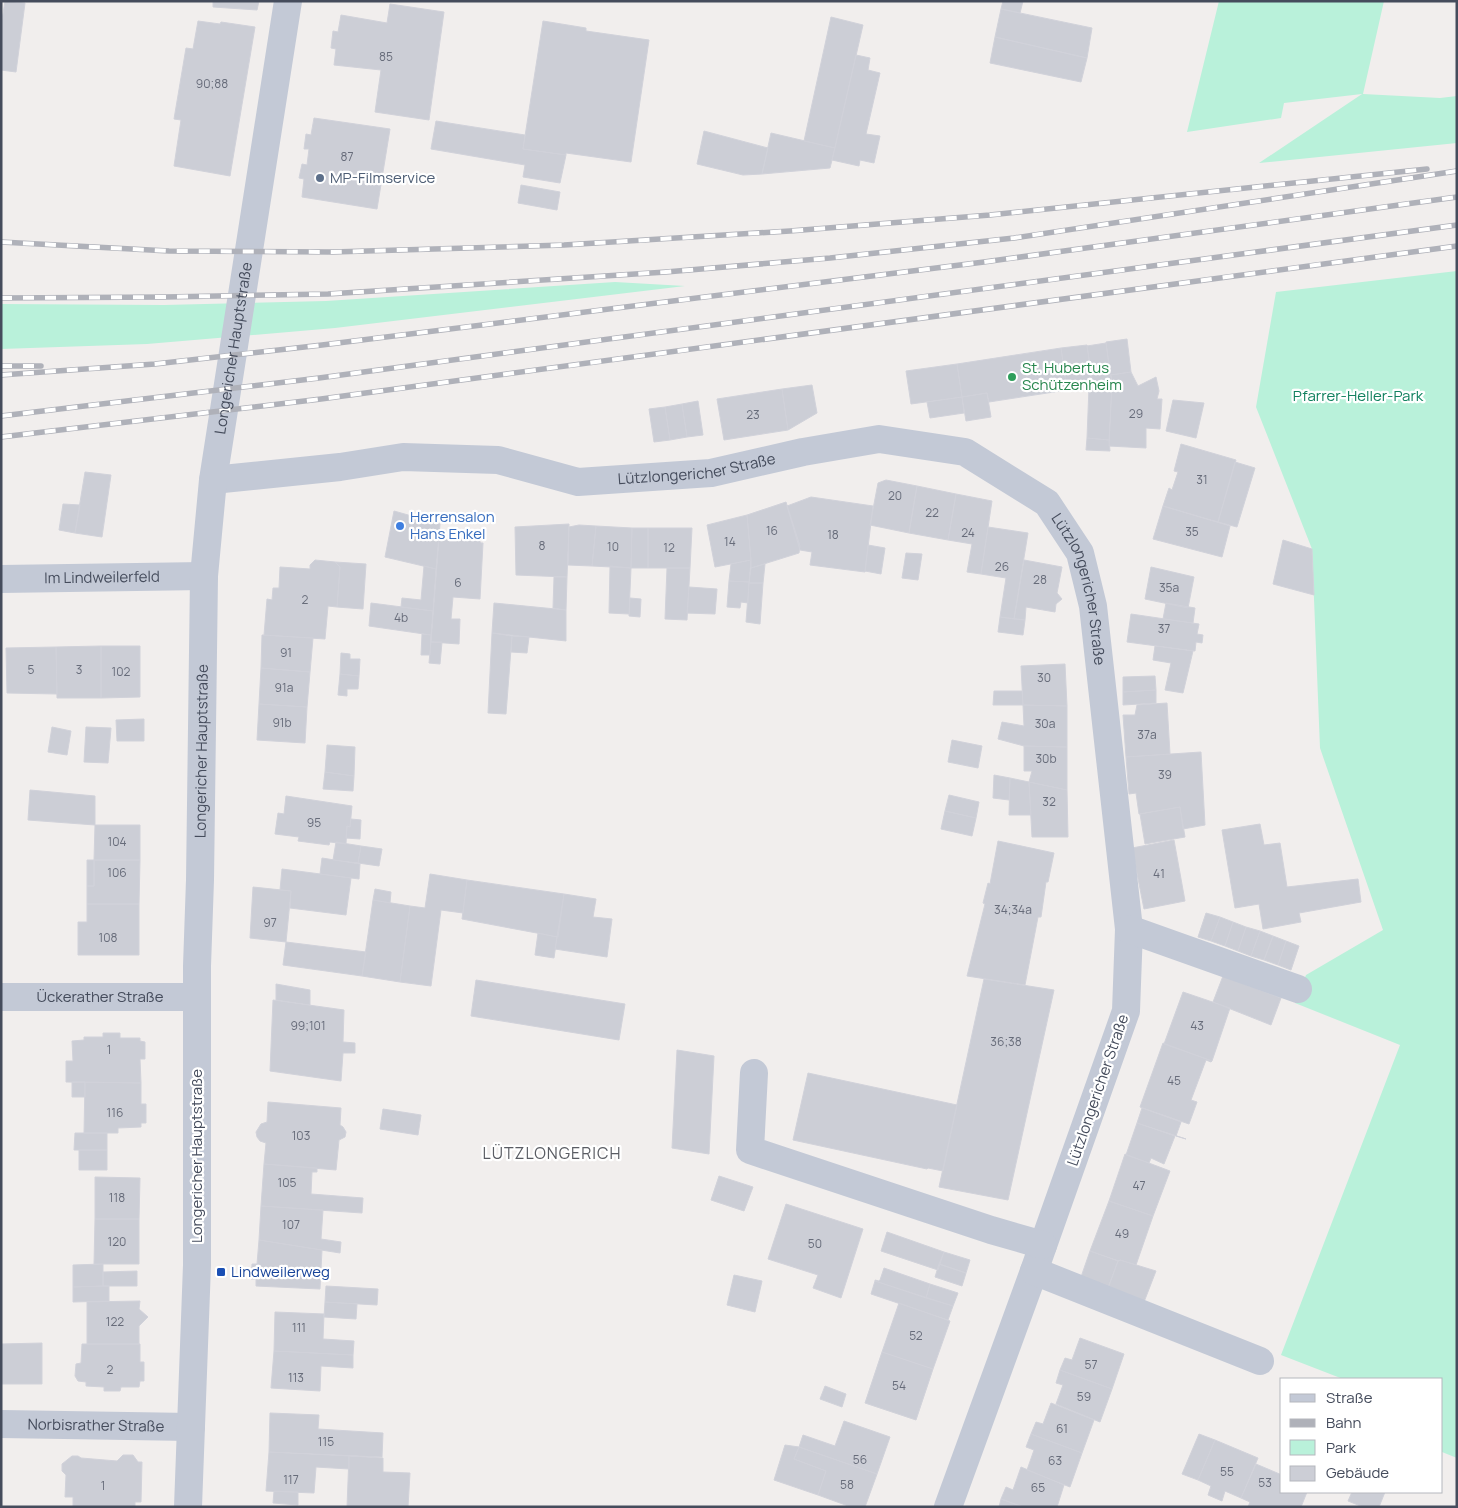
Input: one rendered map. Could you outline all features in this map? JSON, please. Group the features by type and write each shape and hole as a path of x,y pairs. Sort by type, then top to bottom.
{"street":[{"name":"Longericher Hauptstraße","path":"188,1507 197,1265 197,997 204,576 213,480 288,1"},
{"name":"Lützlongericher Straße","path":"213,480 340,467 403,456 498,460 578,482 712,473 802,452 879,439 965,452 1047,503 1080,553 1093,606 1129,929 1126,1011 948,1507"},
{"name":"Im Lindweilerfeld","path":"1,579 204,576"},
{"path":"1129,929 1298,988"},
{"name":"Ückerather Straße","path":"1,996 197,997"},
{"path":"754,1073 750,1150 981,1227 1043,1245"},
{"path":"1034,1271 1260,1361"},
{"name":"Norbisrather Straße","path":"1,1424 191,1427"}],"green space":[{"path":"1219,1 1384,1 1363,94 1440,98 1457,96 1457,143 1259,163 1362,94 1284,103 1281,118 1187,132"},
{"name":"Pfarrer-Heller-Park","path":"1457,271 1457,1458 1443,1452 1443,1378 1340,1378 1281,1355 1400,1045 1295,1003 1306,975 1383,930 1320,748 1312,549 1256,407 1276,292"},
{"path":"615,282 685,286 335,328 147,344 1,349 1,304 164,305 326,301"}],"building":[{"path":"5,1 25,3 16,72 1,70 1,26"},
{"path":"213,1 259,1 257,10 213,7"},
{"path":"1003,1 1023,1 1020,13 1001,9"},
{"path":"390,4 444,12 429,120 375,112 381,70 334,65 336,49 331,48 333,31 338,32 341,15 387,23"},
{"path":"1001,9 1092,28 1087,58 995,37"},
{"path":"831,17 863,25 835,148 804,141"},
{"path":"198,21 255,27 230,176 174,166 181,120 174,119 186,48 193,49"},
{"path":"543,21 586,28 586,31 649,40 631,162 523,149"},
{"path":"995,37 1087,58 1081,82 990,63"},
{"path":"856,55 870,58 868,70 880,73 866,134 880,136 874,163 860,160 859,166 832,160"},
{"path":"314,118 390,129 377,209 302,197 304,179 299,178 302,164 307,165 309,149 304,149 306,134 311,135"},
{"path":"436,121 525,135 523,149 566,155 560,183 523,177 525,165 431,149"},
{"path":"704,131 768,148 762,174 743,175 697,164"},
{"path":"771,133 835,148 830,168 762,174"},
{"path":"521,185 560,192 557,210 518,203"},
{"path":"1127,339 1131,372 1110,375 1106,342"},
{"path":"1106,343 1112,384 1109,440 1087,438 1089,387 1093,386 1087,346"},
{"path":"1087,345 1093,386 1067,390 1061,348"},
{"name":"St. Hubertus Schützenheim","path":"1061,348 1067,390 989,402 987,393 962,397 957,364"},
{"path":"957,364 962,397 911,404 906,371"},
{"path":"1131,372 1138,386 1156,377 1159,391 1157,399 1162,399 1160,429 1146,428 1146,448 1109,446 1111,375"},
{"path":"812,385 817,413 788,430 782,389"},
{"path":"782,389 788,430 724,440 717,399"},
{"path":"987,393 991,417 966,421 962,397"},
{"path":"962,397 964,413 930,418 927,402"},
{"path":"1173,400 1204,403 1196,438 1166,431"},
{"path":"698,401 703,435 687,437 682,404"},
{"path":"682,404 687,437 670,440 665,407"},
{"path":"665,407 670,440 654,442 649,409"},
{"path":"1087,438 1109,440 1110,451 1086,450"},
{"path":"1181,444 1236,460 1218,522 1163,506 1169,488 1172,490 1178,472 1174,471"},
{"path":"1235,462 1255,468 1237,527 1218,522"},
{"path":"85,472 111,475 102,537 75,533"},
{"path":"886,480 917,486 909,533 870,525 878,483"},
{"path":"917,486 956,494 948,540 909,533"},
{"path":"956,494 992,501 981,574 967,572 972,544 948,540"},
{"path":"811,497 873,506 865,572 810,565 812,552 800,550 787,506"},
{"path":"786,502 800,546 799,553 751,568 747,515"},
{"path":"63,504 80,505 75,533 59,530"},
{"path":"1163,506 1230,526 1222,557 1153,539"},
{"path":"394,511 440,524 436,569 385,557"},
{"path":"747,515 751,560 715,567 707,525"},
{"path":"569,524 567,577 516,575 515,527"},
{"path":"579,525 596,526 592,566 568,565 569,527"},
{"path":"596,526 632,528 631,568 592,566"},
{"path":"988,527 1028,533 1014,619 1000,617 1006,578 981,574"},
{"path":"632,528 648,528 648,568 631,568"},
{"path":"648,528 692,528 690,568 648,568"},
{"path":"467,535 476,536 483,543 480,599 453,597 451,619 460,619 459,644 431,642 439,539 457,541"},
{"path":"1283,540 1312,549 1314,595 1273,584"},
{"path":"868,545 885,548 881,574 865,571"},
{"path":"906,553 922,554 918,580 902,578"},
{"path":"315,560 335,562 340,567 337,607 328,606 325,639 264,635 267,599 272,600 273,588 279,588 280,567 310,569 310,565"},
{"path":"751,560 749,582 729,581 731,564"},
{"path":"1024,560 1062,567 1057,593 1062,599 1056,604 1055,612 1026,607 1025,620 1014,619"},
{"path":"335,562 366,564 363,609 337,607 340,567"},
{"path":"765,564 763,583 749,583 751,568"},
{"path":"424,566 436,569 433,611 401,607 402,598 421,600"},
{"path":"610,566 631,568 629,614 609,613"},
{"path":"1151,567 1194,577 1188,608 1145,599"},
{"path":"667,568 690,568 687,620 665,619"},
{"path":"554,577 567,577 566,610 553,608"},
{"path":"729,581 749,582 748,603 741,602 740,608 727,607"},
{"path":"749,583 763,583 760,624 746,622"},
{"path":"689,587 717,589 715,614 687,613"},
{"path":"630,598 641,599 640,617 629,616"},
{"path":"371,603 433,611 431,635 369,626"},
{"path":"494,603 566,610 566,641 492,633"},
{"path":"1166,603 1195,608 1193,623 1163,619"},
{"path":"1131,614 1199,624 1197,634 1203,635 1202,643 1196,642 1195,651 1127,642"},
{"path":"1000,617 1025,620 1023,635 998,632"},
{"path":"492,633 512,636 506,714 488,713"},
{"path":"422,634 431,635 430,655 421,655"},
{"path":"262,635 313,638 310,672 261,668"},
{"path":"512,636 529,637 527,653 511,652"},
{"path":"431,642 442,642 440,664 429,663"},
{"path":"101,646 140,646 140,697 101,698"},
{"path":"101,646 101,698 57,698 56,647"},
{"path":"1155,646 1193,651 1183,693 1165,690 1171,663 1153,660"},
{"path":"56,647 57,694 7,693 6,648"},
{"path":"341,653 350,654 350,659 360,659 359,676 340,674"},
{"path":"1065,664 1067,706 1023,705 1021,666"},
{"path":"261,668 310,672 307,707 259,704"},
{"path":"340,674 359,676 358,689 347,689 347,696 338,695"},
{"path":"1155,676 1156,690 1123,692 1123,677"},
{"path":"1156,690 1156,703 1123,705 1123,692"},
{"path":"994,691 1022,691 1023,705 993,705"},
{"path":"1167,703 1170,754 1126,757 1123,715 1135,715 1137,705"},
{"path":"259,704 307,707 305,743 257,740"},
{"path":"1023,705 1067,706 1067,747 1024,746 998,739 1002,722 1024,726"},
{"path":"144,719 144,741 117,741 116,720"},
{"path":"52,727 71,731 67,755 48,752"},
{"path":"86,727 111,728 108,763 84,762"},
{"path":"952,740 982,746 978,768 948,762"},
{"path":"327,745 355,747 354,776 325,772"},
{"path":"1024,746 1067,747 1067,790 1029,782 1032,771 1024,771"},
{"path":"1201,752 1205,825 1183,829 1180,807 1139,814 1136,793 1129,794 1126,757"},
{"path":"325,772 354,776 353,791 323,789"},
{"path":"994,775 1010,778 1009,800 993,798"},
{"path":"1010,778 1029,782 1031,815 1009,815"},
{"path":"1029,782 1067,790 1068,837 1032,837"},
{"path":"30,790 95,796 95,825 28,820"},
{"path":"949,795 979,802 976,818 945,811"},
{"path":"286,796 352,806 350,827 347,826 346,844 330,842 329,845 298,841 299,837 275,834 278,813 284,814"},
{"path":"1180,807 1185,837 1145,844 1140,814"},
{"path":"945,811 976,818 972,836 941,829"},
{"path":"351,819 361,820 360,839 346,838 347,826 350,827"},
{"path":"1260,824 1264,845 1280,843 1287,887 1358,879 1361,902 1299,913 1301,922 1263,929 1259,904 1235,908 1222,830"},
{"path":"95,825 140,825 140,860 94,860"},
{"path":"1174,840 1185,901 1144,909 1132,848"},
{"path":"998,841 1054,853 1048,882 1046,882 1041,917 1038,917 1025,985 967,976 985,904 983,903 988,883 990,884"},
{"path":"336,842 361,846 358,863 333,860"},
{"path":"361,846 382,849 379,866 358,863"},
{"path":"322,858 360,864 359,879 320,874"},
{"path":"87,860 94,860 94,886 87,886"},
{"path":"94,860 140,860 139,904 87,904 87,886 94,886"},
{"path":"282,869 351,878 346,915 290,908 291,891 280,890"},
{"path":"430,874 467,880 463,913 441,910 431,986 400,982 410,906 425,908"},
{"path":"467,880 564,894 558,937 462,919"},
{"path":"253,887 291,891 286,942 250,938"},
{"path":"375,889 391,892 390,903 373,900"},
{"path":"564,894 596,899 593,917 612,919 607,957 555,949"},
{"path":"373,900 410,906 400,982 362,976"},
{"path":"87,904 139,904 139,955 78,955 78,922 87,922"},
{"path":"1206,913 1220,917 1211,941 1198,937"},
{"path":"1220,917 1233,922 1225,946 1211,941"},
{"path":"1233,922 1246,927 1238,951 1225,946"},
{"path":"1246,927 1260,931 1251,956 1238,951"},
{"path":"1260,931 1273,936 1264,960 1251,956"},
{"path":"538,933 557,937 554,958 535,955"},
{"path":"1273,936 1286,941 1278,965 1264,960"},
{"path":"1286,941 1299,946 1291,970 1278,965"},
{"path":"286,942 366,952 362,976 283,965"},
{"path":"1223,976 1281,998 1271,1025 1213,1002"},
{"path":"984,979 1054,990 1008,1200 939,1187"},
{"path":"476,980 625,1004 619,1040 471,1016"},
{"path":"276,984 310,990 310,1005 276,1000"},
{"path":"1183,992 1230,1008 1212,1061 1164,1044"},
{"path":"273,1000 344,1010 343,1042 355,1043 355,1053 343,1053 341,1081 270,1071"},
{"path":"103,1033 120,1033 120,1038 140,1038 140,1041 145,1042 145,1059 140,1059 141,1083 66,1082 66,1061 73,1061 72,1041 84,1040 84,1037 103,1037"},
{"path":"1163,1043 1212,1061 1206,1060 1191,1100 1197,1102 1189,1124 1140,1107"},
{"path":"677,1050 714,1056 709,1154 672,1148"},
{"path":"808,1073 957,1105 943,1171 793,1140"},
{"path":"72,1082 85,1082 85,1097 72,1097"},
{"path":"85,1082 141,1083 141,1104 146,1104 146,1123 141,1123 141,1127 118,1128 118,1133 84,1133"},
{"path":"268,1102 341,1108 340,1125 346,1132 345,1137 339,1140 336,1170 264,1164 266,1143 260,1141 256,1132 261,1124 267,1122"},
{"path":"1142,1108 1181,1122 1176,1136 1137,1123"},
{"path":"383,1109 421,1115 418,1135 380,1129"},
{"path":"1137,1123 1175,1136 1164,1164 1151,1158 1149,1163 1126,1155"},
{"path":"75,1133 107,1133 107,1150 74,1150"},
{"path":"79,1150 107,1150 107,1170 79,1170"},
{"path":"1125,1154 1170,1171 1153,1216 1109,1201"},
{"path":"264,1164 317,1168 317,1172 312,1172 311,1194 363,1198 362,1213 261,1206"},
{"path":"719,1176 753,1187 744,1211 711,1200"},
{"path":"95,1177 140,1178 139,1219 95,1219"},
{"path":"1109,1201 1153,1216 1136,1265 1090,1251"},
{"path":"786,1204 863,1229 841,1298 813,1288 818,1275 768,1259"},
{"path":"261,1206 323,1210 321,1239 341,1242 340,1253 259,1240"},
{"path":"95,1219 139,1219 139,1264 94,1264"},
{"path":"887,1232 944,1252 938,1270 881,1251"},
{"path":"259,1240 322,1250 320,1289 256,1286 256,1279 251,1279 252,1264 257,1264"},
{"path":"1090,1251 1118,1261 1108,1288 1081,1277"},
{"path":"944,1252 970,1260 966,1273 939,1264"},
{"path":"1120,1260 1156,1271 1144,1302 1108,1288"},
{"path":"103,1264 103,1286 73,1287 73,1265"},
{"path":"939,1264 966,1273 962,1286 935,1277"},
{"path":"884,1268 930,1284 926,1298 875,1281 880,1280"},
{"path":"137,1271 137,1286 103,1286 103,1272"},
{"path":"734,1275 762,1281 755,1312 727,1305"},
{"path":"875,1281 953,1306 948,1320 871,1294"},
{"path":"930,1284 958,1293 953,1306 926,1298"},
{"path":"109,1286 109,1301 73,1302 73,1287"},
{"path":"326,1286 378,1289 377,1305 325,1302"},
{"path":"140,1301 139,1309 148,1317 139,1326 139,1344 87,1344 87,1302"},
{"path":"325,1302 357,1304 356,1319 324,1317"},
{"path":"899,1303 950,1321 933,1369 882,1352"},
{"path":"275,1312 324,1314 323,1339 354,1341 353,1355 274,1351"},
{"path":"1080,1338 1124,1354 1112,1389 1060,1370 1065,1358 1072,1360"},
{"path":"42,1343 42,1384 1,1384 1,1344"},
{"path":"82,1344 140,1344 140,1362 144,1362 144,1381 140,1381 139,1387 121,1387 120,1391 104,1391 104,1387 86,1386 86,1382 78,1381 75,1376 76,1364 81,1363"},
{"path":"274,1351 353,1355 353,1368 321,1366 320,1391 271,1388"},
{"path":"882,1352 933,1369 916,1420 865,1403"},
{"path":"1060,1370 1112,1389 1100,1422 1056,1404 1063,1385 1056,1383"},
{"path":"825,1386 846,1394 842,1407 820,1399"},
{"path":"1051,1403 1094,1420 1082,1453 1031,1434 1036,1422 1043,1424"},
{"path":"270,1413 319,1415 318,1429 383,1433 382,1457 269,1452"},
{"path":"844,1421 890,1437 877,1474 799,1447 803,1435 835,1446"},
{"path":"1031,1434 1082,1453 1070,1487 1027,1470 1034,1450 1026,1447"},
{"path":"1199,1434 1215,1440 1198,1480 1182,1474"},
{"path":"1215,1440 1258,1458 1241,1498 1225,1491 1222,1501 1208,1495 1211,1486 1198,1480"},
{"path":"785,1445 799,1447 794,1459 826,1471 818,1495 774,1480"},
{"path":"799,1447 877,1474 865,1507 851,1507 818,1495 826,1471 794,1459"},
{"path":"269,1452 349,1456 349,1469 316,1467 314,1493 266,1491"},
{"path":"123,1455 133,1455 138,1462 142,1462 141,1502 135,1502 135,1507 73,1507 73,1497 65,1497 66,1475 62,1471 62,1464 72,1456 117,1461"},
{"path":"349,1456 383,1458 383,1472 410,1473 408,1507 347,1507"},
{"path":"1256,1464 1280,1474 1280,1493 1307,1493 1301,1507 1248,1507 1250,1502 1241,1498"},
{"path":"1021,1467 1064,1485 1057,1507 1023,1507 1001,1499 1006,1487 1013,1490"},
{"path":"274,1491 298,1492 298,1505 273,1503"},
{"path":"1352,1493 1385,1493 1379,1507 1363,1507 1348,1501"},
{"path":"1001,1499 1023,1507 999,1507"}],"railway":[{"path":"1,242 169,251 333,252 564,245 790,231 990,215 1427,169"},
{"path":"1,298 328,294 666,272 830,258 1014,238 1457,171"},
{"path":"1,375 155,364 322,345 984,262 1457,197"},
{"path":"1,416 319,378 1457,225"},
{"path":"1,437 321,399 1457,246"},
{"path":"1,366 41,366"}],"place":[{"name":"MP-Filmservice","path":"320,178"},
{"name":"St. Hubertus Schützenheim","path":"1012,377"},
{"name":"Herrensalon Hans Enkel","path":"400,526"},
{"name":"Lindweilerweg","path":"221,1272"}],"district":[{"name":"LÜTZLONGERICH","path":"552,1153"}]}
